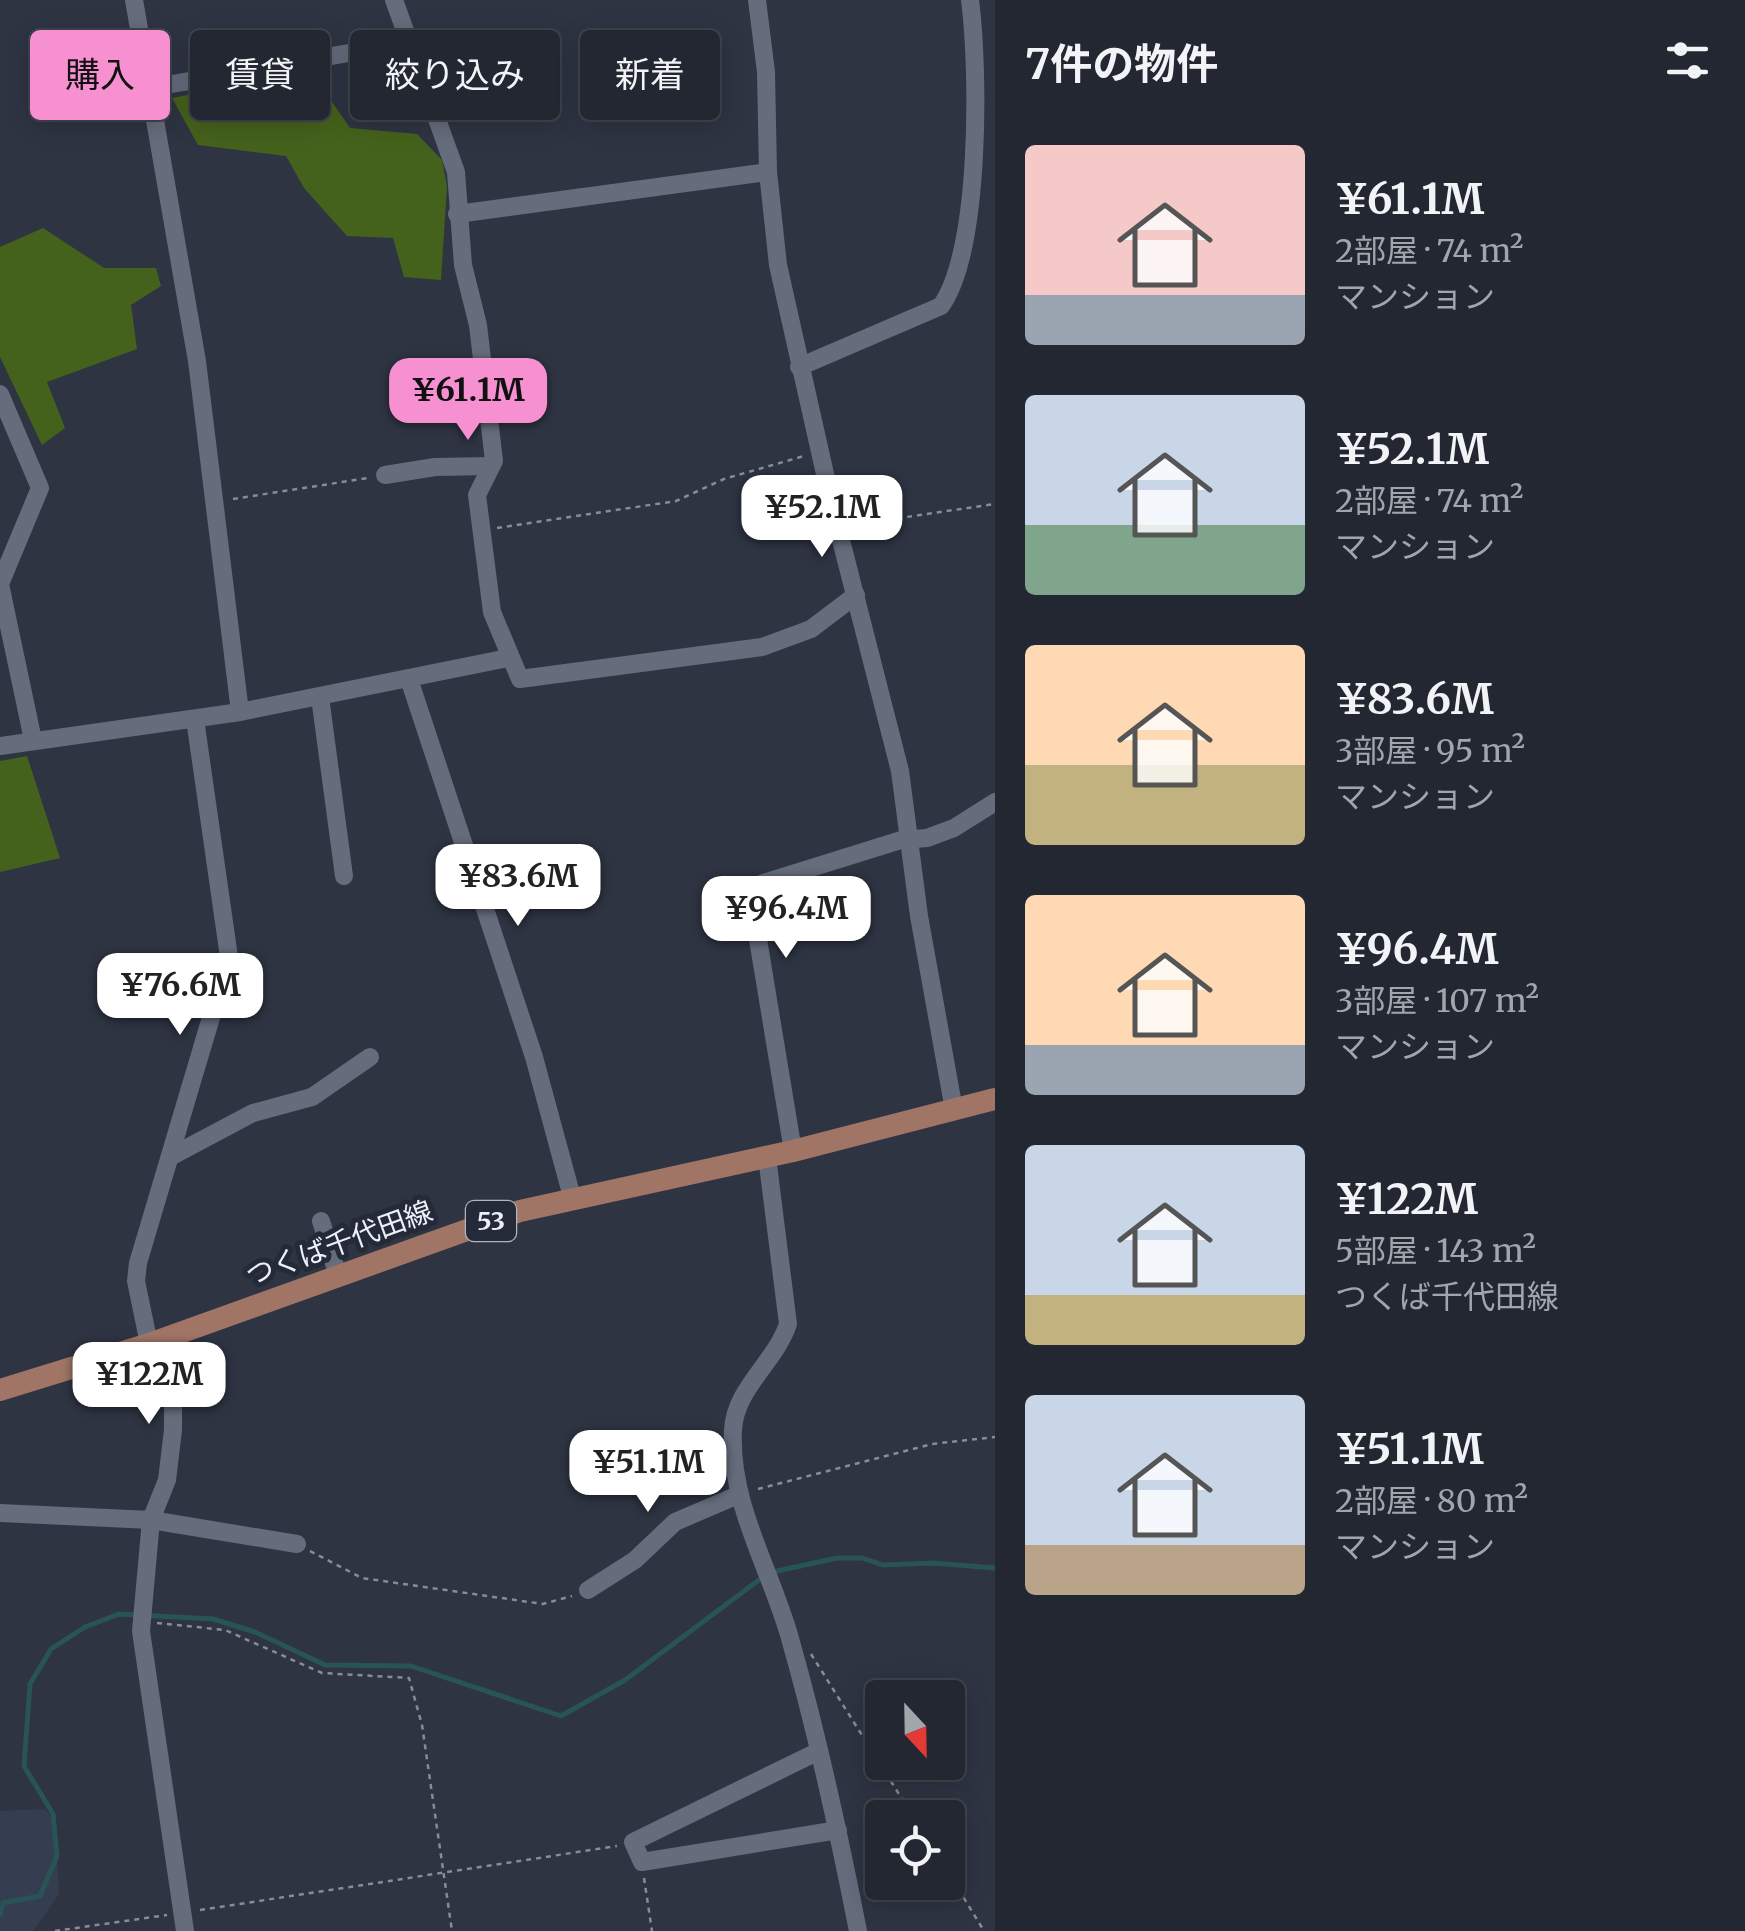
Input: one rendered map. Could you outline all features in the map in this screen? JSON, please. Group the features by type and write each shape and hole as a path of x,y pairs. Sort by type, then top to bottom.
{"main road":[{"name":"つくば千代田線","path":"0,1390 149,1344 572,1196 767,1157 995,1099"}],"street":[{"path":"134,0 139,30"},
{"path":"394,0 402,30"},
{"path":"757,0 766,72 768,172 778,265 832,504 900,771 908,841 954,1110"},
{"path":"799,367 941,306 952,290 967,215 978,67 970,0"},
{"path":"170,84 350,53"},
{"path":"156,120 197,361 240,712"},
{"path":"436,120 456,172 463,265 478,325 494,461 478,496 492,612 520,679 762,647 811,630 856,595"},
{"path":"457,214 768,172"},
{"path":"0,394 40,488 0,584 33,740"},
{"path":"385,475 435,467 490,466"},
{"path":"0,746 240,712 508,658"},
{"path":"410,679 534,1057 572,1196"},
{"path":"320,697 344,876"},
{"path":"149,1344 136,1282 138,1263 229,957 230,939 195,719"},
{"path":"793,1151 752,903 763,884 882,845 954,828 995,802"},
{"path":"170,1157 253,1113 312,1097 370,1057"},
{"path":"767,1157 788,1324 782,1342 738,1402 732,1430 738,1494 791,1640 838,1830 858,1931"},
{"path":"320,1221 338,1276"},
{"path":"172,1336 173,1430 167,1480 151,1520 142,1622 183,1922"},
{"path":"588,1590 635,1560 676,1522 738,1494"},
{"path":"0,1513 151,1520 298,1544"},
{"path":"819,1751 633,1842 642,1862 838,1830"}],"path":[{"path":"482,530 676,501 724,479 820,452"},
{"path":"216,502 385,475"},
{"path":"832,504 878,520 995,504"},
{"path":"738,1494 932,1444 995,1437"},
{"path":"298,1544 362,1578 543,1604 588,1590"},
{"path":"142,1622 224,1630 322,1673 409,1678 422,1726 452,1931"},
{"path":"791,1640 814,1657 903,1800"},
{"path":"54,1931 183,1922 633,1842"},
{"path":"642,1862 652,1931"},
{"path":"965,1900 984,1931"}],"shaded area":[{"path":"45,1809 56,1825 59,1894 33,1931 0,1931 0,1811"}],"green space":[{"path":"190,95 190,120 330,120 330,99 350,128 417,134 442,160 447,186 441,280 404,277 393,238 347,236 304,188 286,156 198,145 172,98"},
{"path":"43,228 104,268 156,268 161,286 131,305 137,349 47,382 65,428 42,445 0,357 0,247"},
{"path":"27,756 60,858 0,872 0,761"}],"waterway":[{"path":"773,1572 837,1558 862,1558 883,1565 933,1563 995,1568"},
{"path":"0,1915 3,1903 40,1896 57,1856 53,1814 24,1766 30,1684 51,1649 85,1627 119,1614 213,1619 255,1632 325,1665 411,1666 561,1716 625,1680 763,1577"}]}
